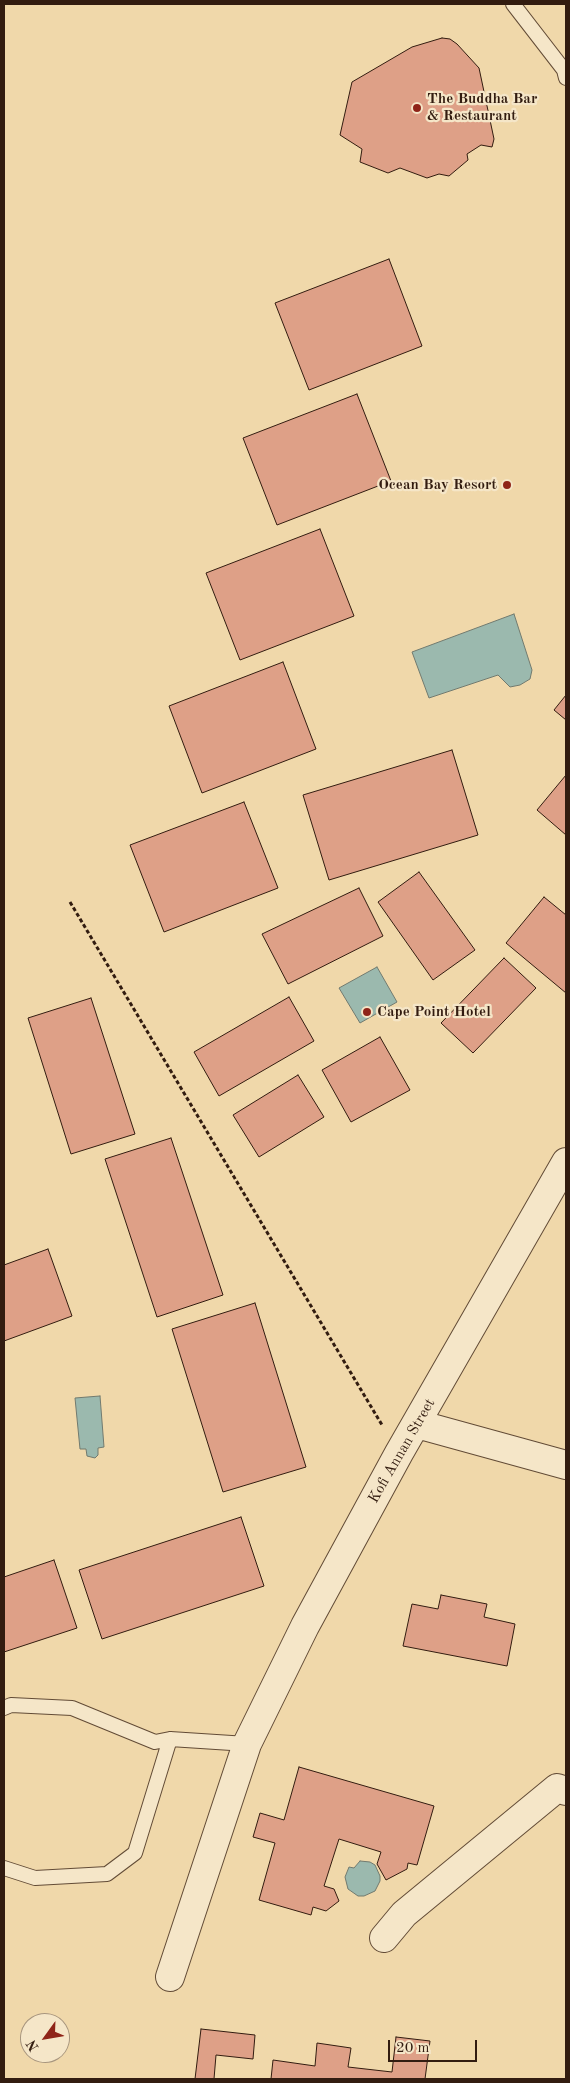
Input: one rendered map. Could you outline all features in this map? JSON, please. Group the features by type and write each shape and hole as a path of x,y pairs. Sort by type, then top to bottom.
{"street":[{"name":"Kofi Annan Street","path":"170,1977 247,1744 305,1626 399,1453 566,1162"},
{"path":"417,1424 566,1465"},
{"path":"384,1938 404,1914 557,1788 566,1791"}],"lane":[{"path":"512,4 564,70 566,78"},
{"path":"4,1708 11,1705 72,1708 155,1742 170,1739 247,1744"},
{"path":"4,1868 35,1878 107,1874 136,1853 170,1739"}],"path":[{"path":"70,902 399,1453"}],"water":[{"path":"514,614 532,670 530,679 520,685 510,687 498,675 429,698 412,652"},
{"path":"377,967 397,1002 360,1023 339,988"},
{"path":"100,1396 104,1447 98,1448 98,1455 95,1458 87,1456 86,1449 80,1449 75,1398"},
{"path":"360,1861 370,1862 375,1865 380,1876 380,1881 375,1891 364,1896 358,1896 348,1889 345,1877 349,1867 354,1868"}],"building":[{"name":"The Buddha Bar & Restaurant","path":"442,38 450,39 457,44 479,68 494,139 492,147 481,145 467,154 468,160 449,176 439,174 427,178 400,168 388,173 360,162 362,149 340,135 352,82 412,47"},
{"path":"389,259 422,346 309,390 275,303"},
{"path":"357,394 391,481 277,525 243,438"},
{"path":"320,529 354,616 240,660 206,573"},
{"path":"283,662 316,749 202,793 169,706"},
{"path":"566,695 566,720 554,710"},
{"path":"452,750 478,835 329,880 303,795"},
{"path":"566,775 566,835 537,810"},
{"path":"244,802 278,888 164,932 130,845"},
{"path":"419,872 475,950 433,980 378,902"},
{"path":"359,888 383,936 288,984 262,934"},
{"path":"544,897 566,915 566,993 506,943"},
{"path":"504,958 536,988 473,1053 441,1023"},
{"path":"289,997 314,1041 219,1096 194,1052"},
{"path":"91,998 135,1134 71,1154 28,1018"},
{"path":"380,1037 410,1090 351,1122 322,1070"},
{"path":"298,1075 324,1117 259,1157 233,1115"},
{"path":"171,1138 223,1295 157,1317 105,1159"},
{"path":"48,1249 72,1316 4,1341 4,1265"},
{"path":"255,1303 306,1467 223,1492 172,1329"},
{"path":"241,1517 264,1586 102,1639 79,1570"},
{"path":"54,1560 77,1628 4,1652 4,1577"},
{"path":"441,1595 487,1604 484,1617 515,1624 507,1666 403,1646 412,1604 438,1609"},
{"path":"299,1767 434,1806 417,1865 408,1863 407,1869 386,1880 377,1864 381,1852 339,1839 324,1886 334,1889 339,1901 326,1911 313,1907 311,1915 259,1900 275,1843 253,1837 260,1813 284,1820"},
{"path":"201,2029 255,2035 253,2059 216,2055 214,2079 195,2079"},
{"path":"396,2037 430,2041 425,2079 271,2079 273,2060 315,2066 317,2043 351,2048 348,2067 392,2072"}],"place":[{"name":"The Buddha Bar & Restaurant","path":"417,108"},
{"name":"Ocean Bay Resort","path":"507,485"},
{"name":"Cape Point Hotel","path":"367,1012"}]}
